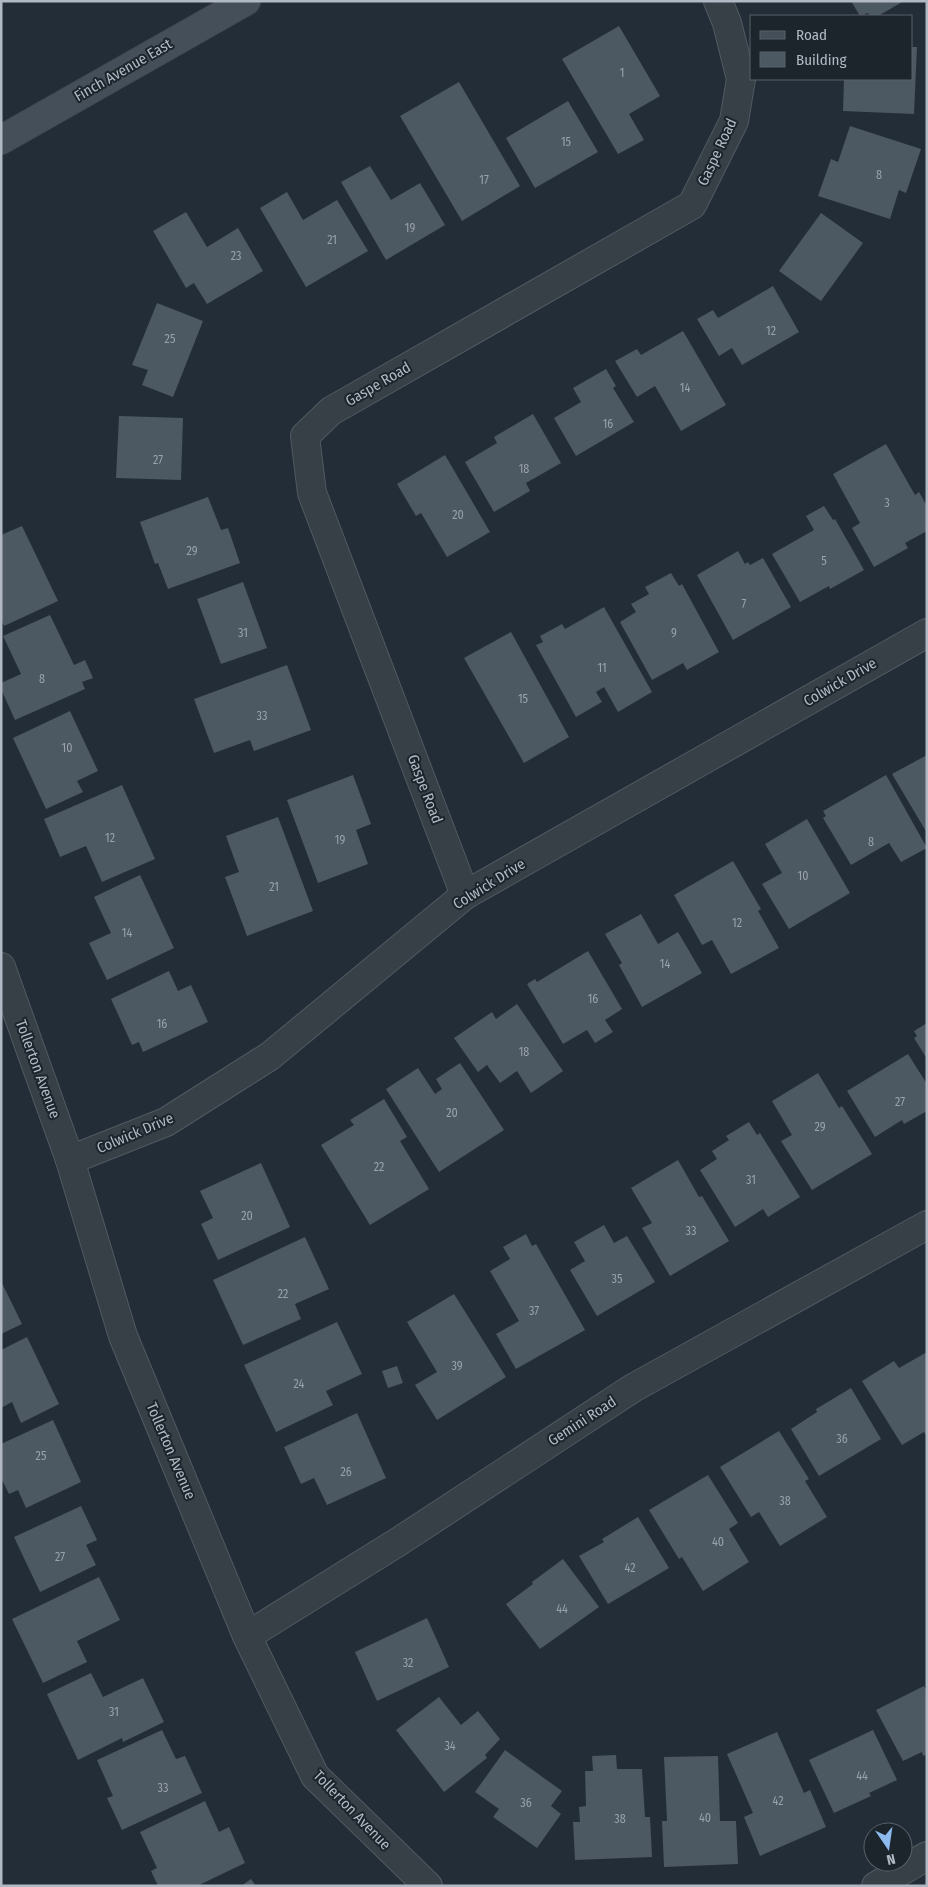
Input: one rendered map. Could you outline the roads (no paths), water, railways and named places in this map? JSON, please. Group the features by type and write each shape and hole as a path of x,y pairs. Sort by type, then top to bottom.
{"main road":[{"name":"Finch Avenue East","path":"1,140 246,1"}],"street":[{"name":"Gaspe Road","path":"465,895 312,493 305,436 331,411 692,204 734,121 741,79 727,23 718,1"},
{"name":"Colwick Drive","path":"70,1160 166,1122 270,1056 465,895 927,633"},
{"name":"Tollerton Avenue","path":"1,967 70,1160 123,1336 247,1636 315,1776 428,1886"},
{"name":"Gemini Road","path":"247,1636 398,1542 633,1388 927,1225"},
{"path":"876,1886 927,1856"}]}
